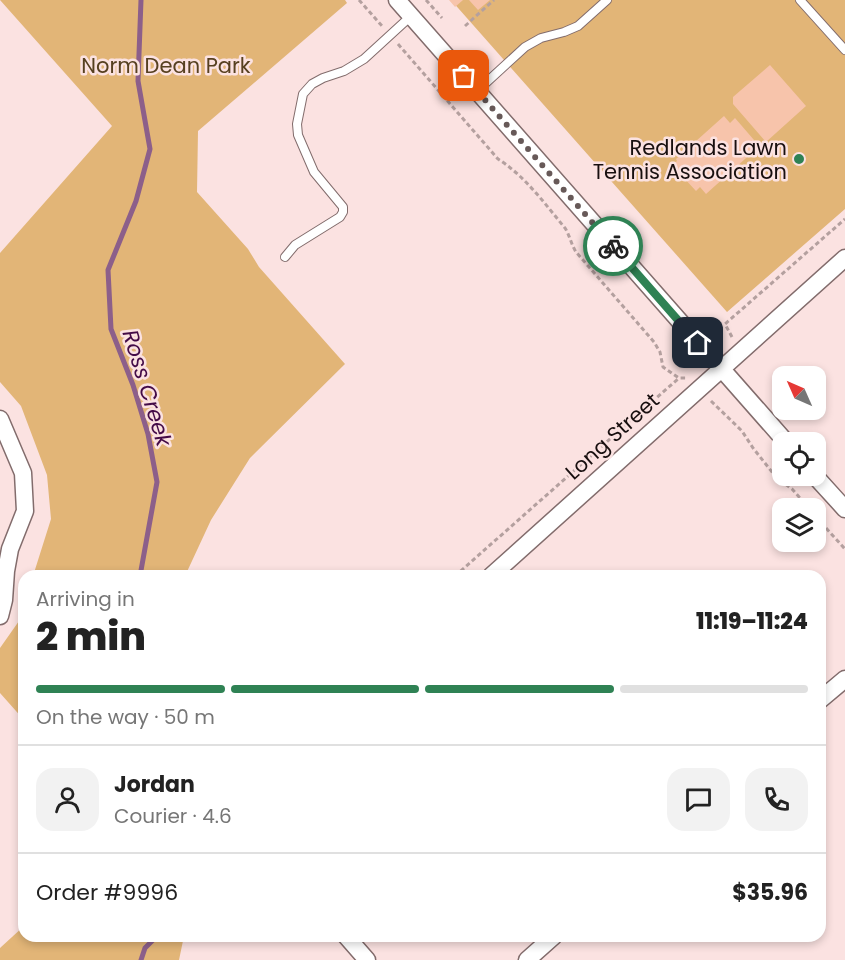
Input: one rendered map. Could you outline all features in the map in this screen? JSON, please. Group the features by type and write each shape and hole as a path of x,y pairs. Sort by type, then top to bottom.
{"street":[{"path":"397,0 777,432"},
{"name":"Long Street","path":"497,570 845,258"},
{"path":"0,419 22,473 25,511 10,549 0,616"},
{"path":"824,486 845,509"},
{"path":"826,695 845,679"},
{"path":"351,942 367,960"},
{"path":"527,960 547,942"}],"lane":[{"path":"477,92 525,47 541,38 578,26 607,0"},
{"path":"800,0 845,51"},
{"path":"285,257 295,245 340,217 343,212 343,207 314,172 298,135 297,123 303,94 312,84 344,71 364,59 411,16"}],"path":[{"path":"359,0 498,159 515,171 565,228 576,252 654,342 660,352 663,367 680,378 686,378 742,431 776,477 800,498"},
{"path":"426,0 441,18"},
{"path":"465,26 494,0"},
{"path":"740,352 726,324 845,219"},
{"path":"462,570 680,378"},
{"path":"826,528 845,549"}],"green space":[{"name":"Norm Dean Park","path":"0,0 345,0 347,3 198,131 197,192 248,249 259,267 345,364 250,458 211,520 188,570 35,570 51,519 47,475 21,406 0,382 0,253 112,126"},
{"path":"451,0 845,0 845,209 727,312"},
{"path":"18,622 18,713 0,693 0,648"},
{"path":"18,932 18,942 183,942 179,960 0,960 0,948"}],"building":[{"path":"449,0 463,0 455,7"},
{"path":"469,0 490,0 478,10"},
{"path":"770,65 806,106 766,142 733,104 733,97"},
{"path":"724,116 730,123 735,118 754,140 749,144 755,150 706,194 700,187 696,191 672,165"}],"waterway":[{"name":"Ross Creek","path":"141,0 138,81 150,149 136,201 108,270 111,329 133,385 148,434 157,482 141,570"},
{"name":"Ross Creek","path":"141,960 145,948 151,942"}],"way so far":[{"path":"464,76 613,246"}],"place":[{"name":"Redlands Lawn Tennis Association","path":"799,159"}],"route":[{"path":"613,246 698,343"}]}
